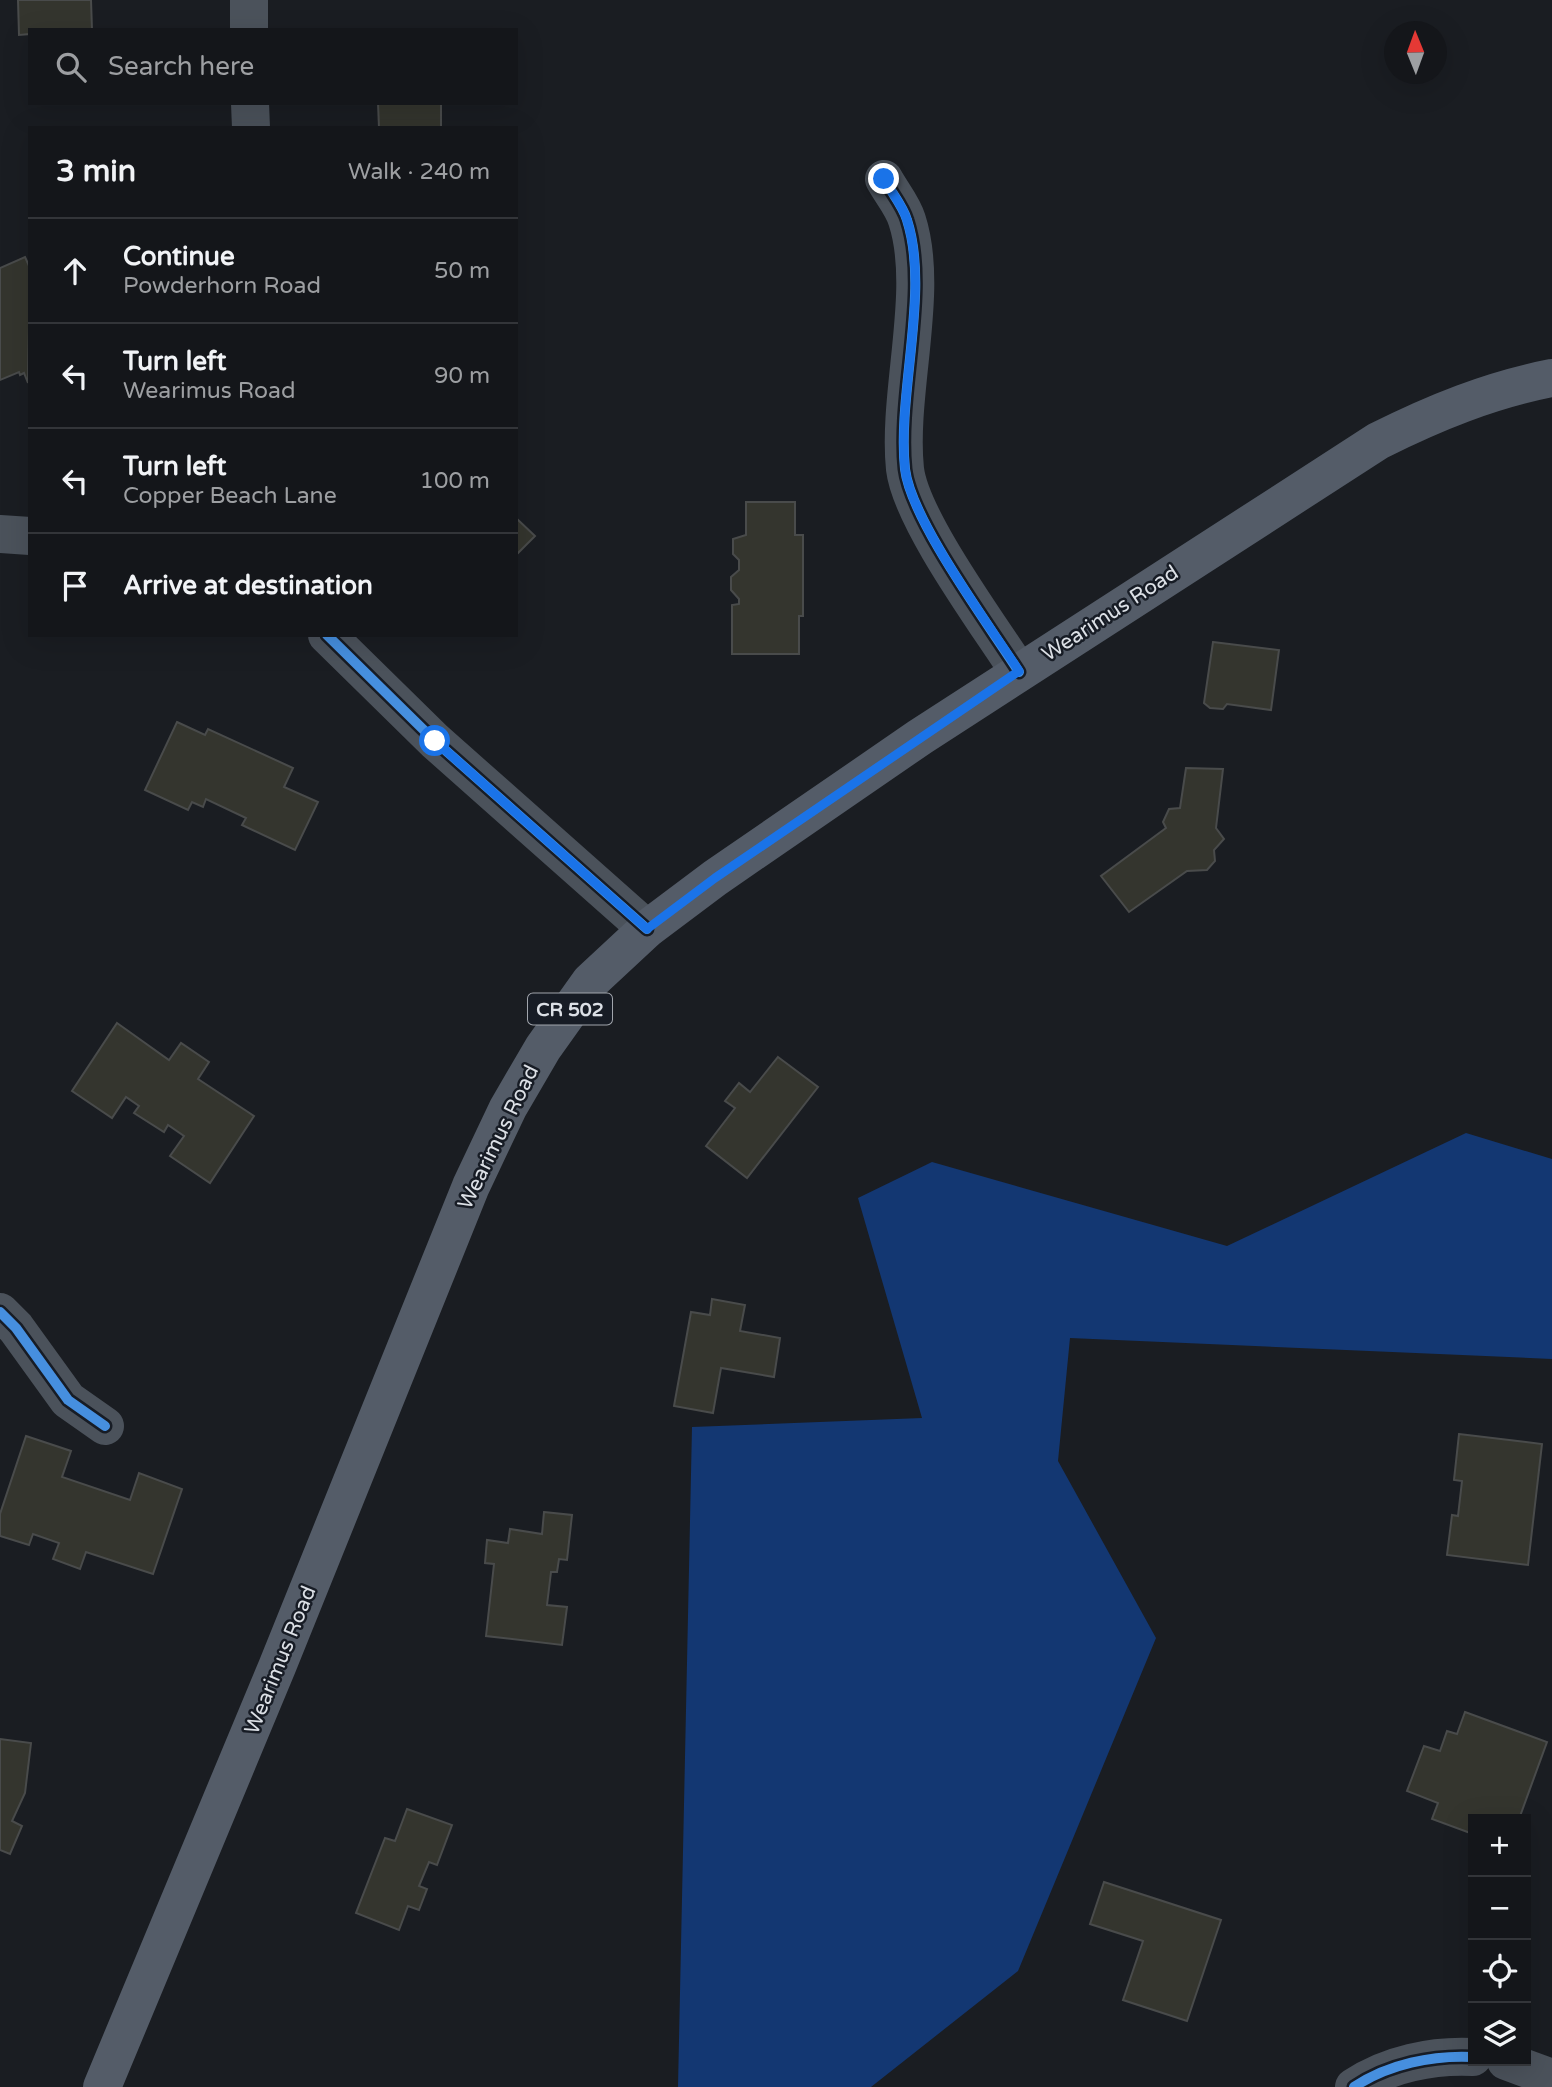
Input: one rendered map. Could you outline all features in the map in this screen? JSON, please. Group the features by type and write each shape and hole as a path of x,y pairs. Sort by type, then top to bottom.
{"main road":[{"name":"Wearimus Road","path":"102,2087 277,1667 471,1186 508,1108 543,1048 590,982 647,929 715,878 1019,671 1378,441 1431,414 1513,386 1552,378"}],"street":[{"path":"249,0 249,28"},
{"path":"250,105 251,126"},
{"path":"884,179 907,220 915,272 904,425 905,471 926,526 1019,671"},
{"path":"0,534 28,536"},
{"path":"329,637 435,741 647,929"},
{"path":"0,1312 16,1328 68,1400 105,1426"},
{"path":"1354,2087 1409,2063 1454,2056 1468,2057"},
{"path":"1520,2066 1552,2078"}],"shaded area":[{"path":"1466,1133 1552,1159 1552,1359 1070,1338 1058,1461 1156,1638 1018,1971 871,2087 678,2087 692,1427 922,1418 858,1198 932,1162 1227,1246"}],"building":[{"path":"18,0 91,0 92,28 28,28 28,34 19,35"},
{"path":"378,105 441,105 441,126 379,126"},
{"path":"25,257 28,264 28,383 24,373 20,375 19,372 0,380 0,268"},
{"path":"746,502 795,502 795,535 803,535 803,616 799,616 799,654 732,654 732,605 739,604 739,599 731,590 731,577 739,570 739,560 733,554 733,539 746,535"},
{"path":"518,520 535,536 518,553"},
{"path":"1213,642 1279,650 1271,710 1227,704 1223,709 1210,708 1204,703"},
{"path":"177,722 205,735 208,729 293,768 284,787 318,802 295,850 242,825 246,818 206,799 203,807 192,802 188,810 145,790"},
{"path":"1186,768 1223,769 1216,828 1224,839 1214,850 1215,861 1207,870 1187,871 1129,912 1101,876 1166,828 1163,822 1169,809 1180,808"},
{"path":"117,1023 169,1060 181,1043 209,1062 198,1079 254,1116 210,1183 170,1156 184,1136 168,1125 164,1132 134,1113 139,1106 126,1097 112,1118 72,1091"},
{"path":"778,1057 818,1087 747,1178 706,1146 735,1108 725,1101 739,1083 750,1092"},
{"path":"712,1299 745,1305 740,1331 780,1338 774,1377 721,1368 713,1413 674,1406 691,1312 710,1315"},
{"path":"1459,1434 1542,1444 1528,1565 1447,1555 1452,1515 1458,1516 1462,1481 1454,1480"},
{"path":"26,1436 71,1451 62,1477 130,1500 139,1473 182,1489 153,1574 86,1552 80,1569 53,1559 59,1543 33,1534 29,1545 0,1536 0,1514"},
{"path":"544,1512 572,1515 567,1560 559,1559 557,1572 551,1572 547,1605 567,1607 562,1645 486,1636 494,1564 485,1563 487,1540 508,1543 510,1529 542,1534"},
{"path":"1465,1712 1547,1742 1521,1814 1468,1814 1468,1832 1432,1819 1438,1803 1407,1791 1424,1746 1440,1751 1447,1731 1457,1734"},
{"path":"0,1739 31,1743 25,1793 12,1821 22,1826 10,1854 0,1850"},
{"path":"407,1809 452,1825 437,1865 429,1862 419,1886 427,1889 419,1910 408,1906 399,1930 356,1913 385,1838 395,1841"},
{"path":"1104,1882 1221,1920 1187,2021 1123,2000 1143,1941 1090,1924"}],"cycle path":[{"path":"884,179 905,215 913,248 914,310 904,439 905,469 910,490 921,516 953,572 1019,672"},
{"path":"329,637 435,741 647,929"},
{"path":"0,1312 16,1328 68,1400 105,1426"},
{"path":"1354,2087 1381,2072 1411,2063 1468,2057"}],"route":[{"path":"435,741 647,929 715,878 1019,671 926,526 905,471 904,425 915,272 907,220 884,179"}]}
